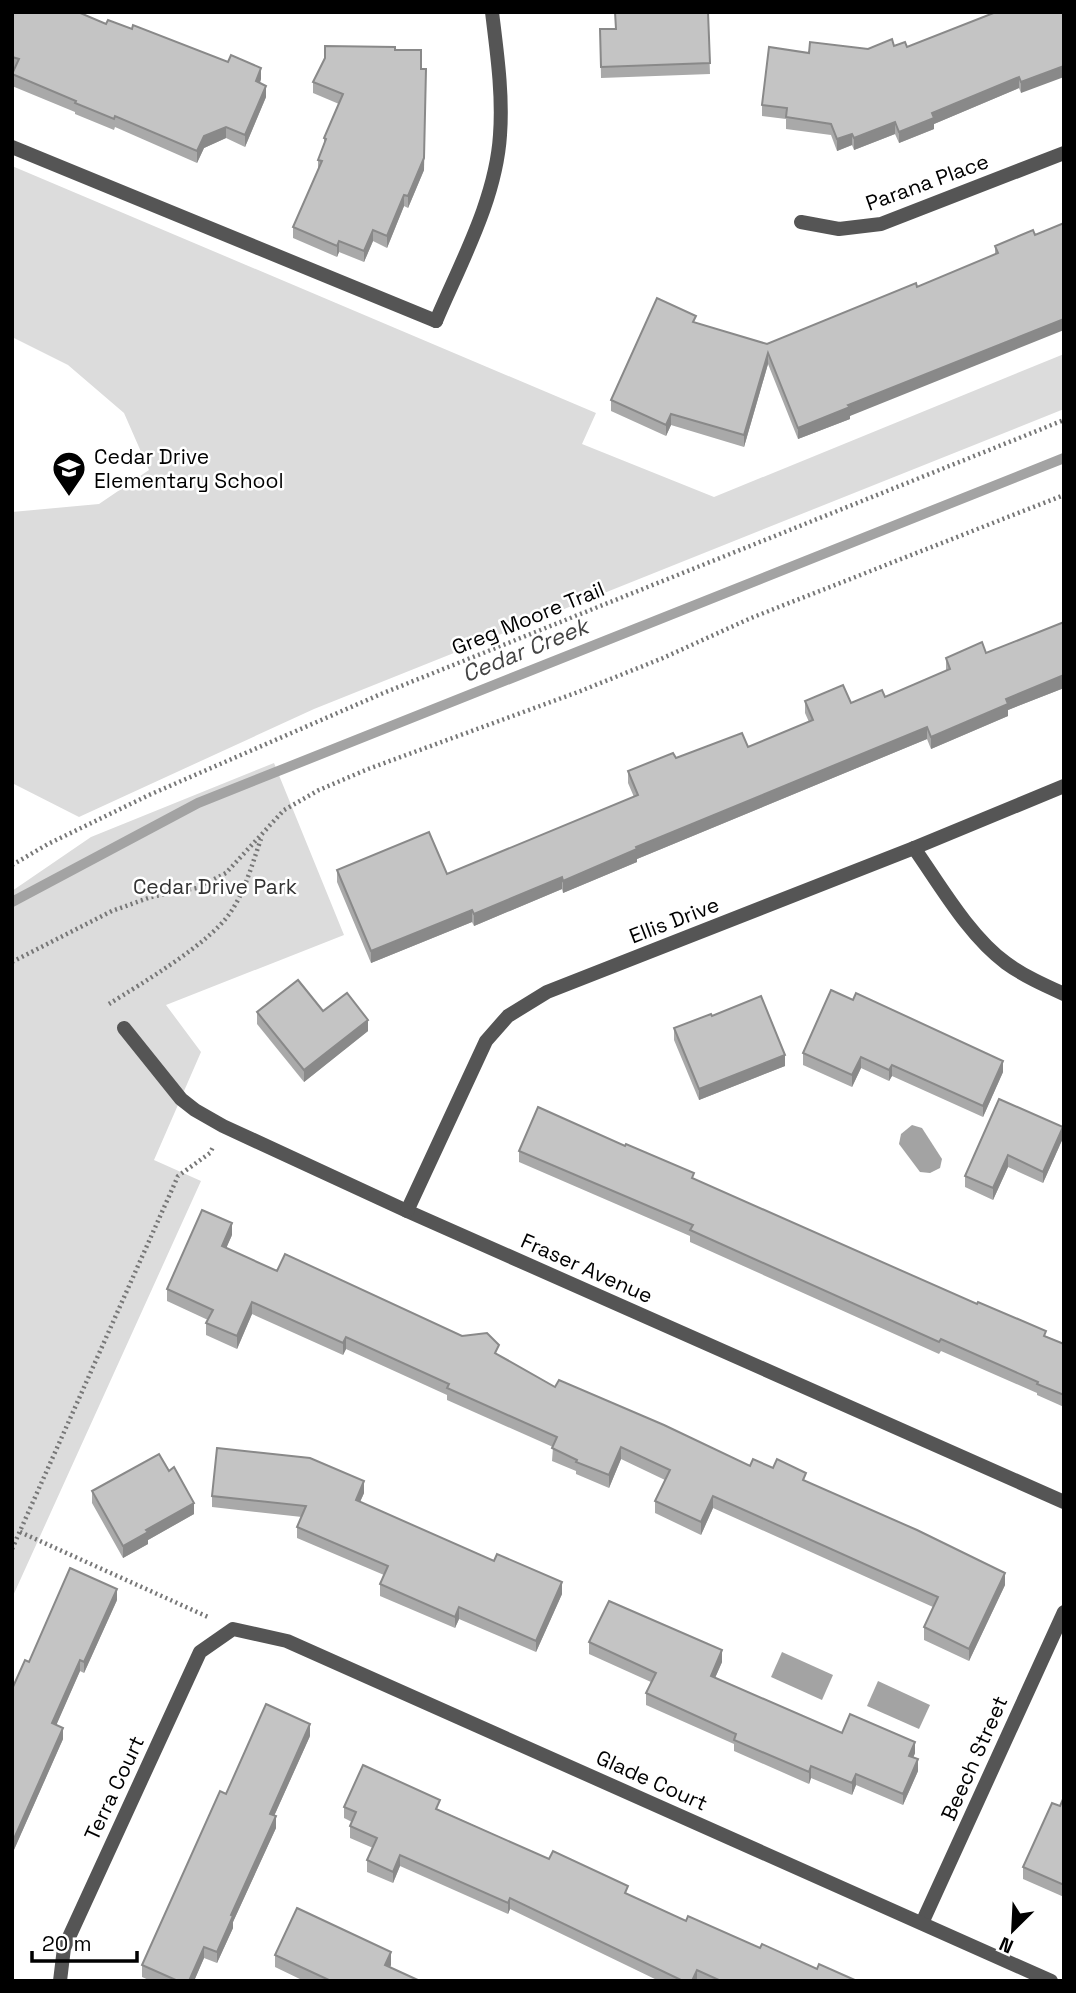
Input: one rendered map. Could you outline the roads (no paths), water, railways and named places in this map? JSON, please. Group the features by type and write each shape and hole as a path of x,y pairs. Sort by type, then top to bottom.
{"street":[{"path":"12,147 436,321 478,219 496,163 501,106 492,12"},
{"name":"Parana Place","path":"801,222 839,229 881,224 1064,153"},
{"name":"Ellis Drive","path":"407,1211 478,1054 495,1029 508,1016 547,992 1064,786"},
{"path":"914,848 967,922 1004,962 1064,994"},
{"name":"Fraser Avenue","path":"124,1028 180,1099 195,1111 223,1126 407,1211 1064,1502"},
{"name":"Beech Street","path":"922,1923 1064,1612"},
{"name":"Glade Court","path":"233,1629 288,1641 1051,1981"},
{"name":"Terra Court","path":"60,1981 64,1948 200,1652 233,1629"}],"waterway":[{"name":"Cedar Creek","path":"12,902 198,803 1064,458"}],"place":[{"name":"Cedar Drive Elementary School","path":"69,498"}],"park label":[{"name":"Cedar Drive Park","path":"215,886"}]}
